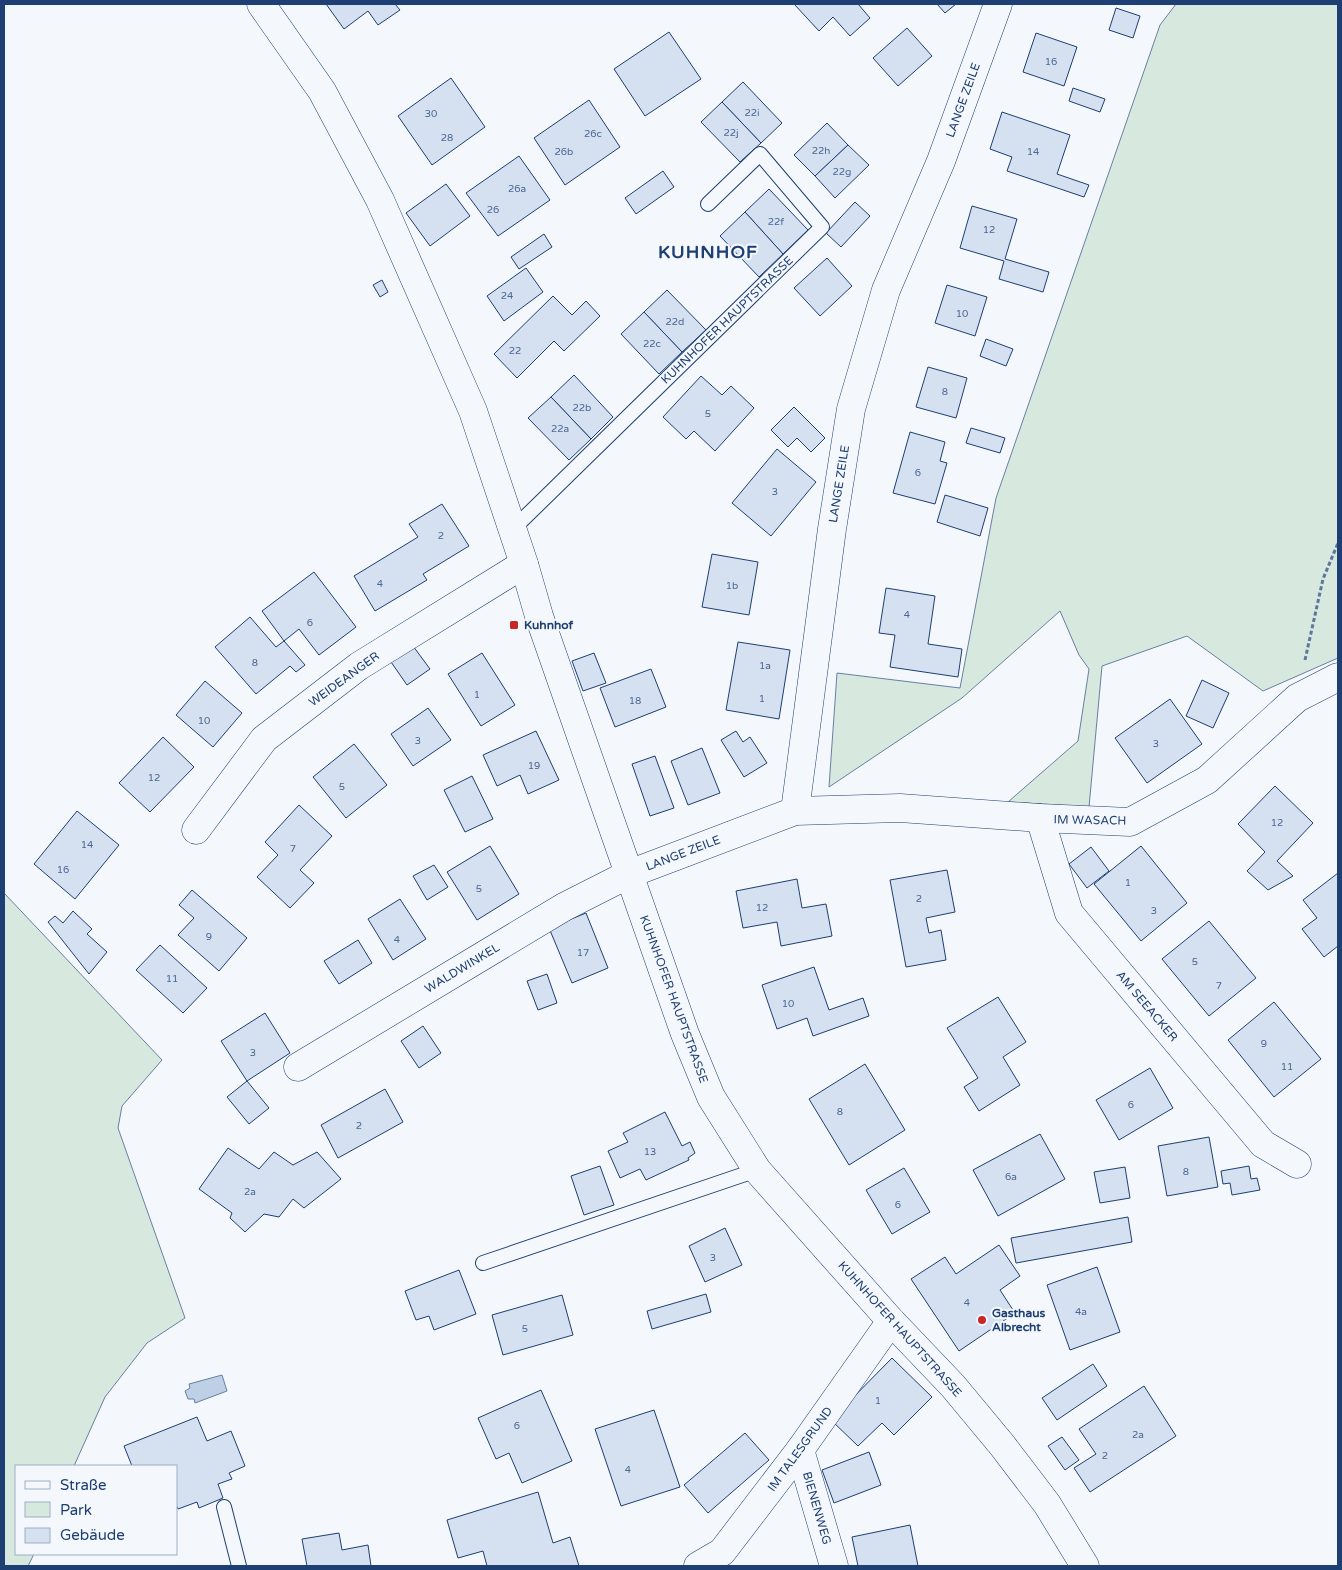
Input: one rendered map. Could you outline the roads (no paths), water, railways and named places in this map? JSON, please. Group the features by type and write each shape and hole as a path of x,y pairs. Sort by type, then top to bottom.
{"street":[{"name":"KUHNHOFER HAUPTSTRASSE","path":"261,4 322,91 380,200 473,411 524,564 539,616 628,874 685,1034 711,1097 757,1170 891,1321 953,1386 1002,1445 1047,1504 1085,1566"},
{"name":"LANGE ZEILE","path":"628,874 795,811 832,529 851,409 886,290 941,162 998,4"},
{"name":"WEIDEANGER","path":"196,830 264,739 359,666 524,564"},
{"name":"IM WASACH","path":"795,811 900,808 1130,822 1207,780 1297,698 1338,676"},
{"name":"AM SEEACKER","path":"1040,818 1069,913 1262,1144 1297,1164"},
{"name":"WALDWINKEL","path":"298,1067 564,907 628,874"},
{"name":"IM TALESGRUND","path":"698,1566 722,1552 800,1450 891,1321"},
{"name":"BIENENWEG","path":"800,1450 834,1566"},
{"path":"1047,1504 1103,1566"}],"lane":[{"name":"KUHNHOFER HAUPTSTRASSE","path":"512,530 822,227 760,154 708,204"},
{"path":"483,1264 757,1170"},
{"path":"224,1507 239,1566"}],"water":[{"path":"222,1375 227,1391 195,1403 194,1399 188,1399 185,1391 190,1388 189,1384"}],"place":[{"name":"Kuhnhof","path":"514,625"},
{"name":"Gasthaus Albrecht","path":"982,1320"}],"district":[{"name":"KUHNHOF","path":"708,252"}]}
